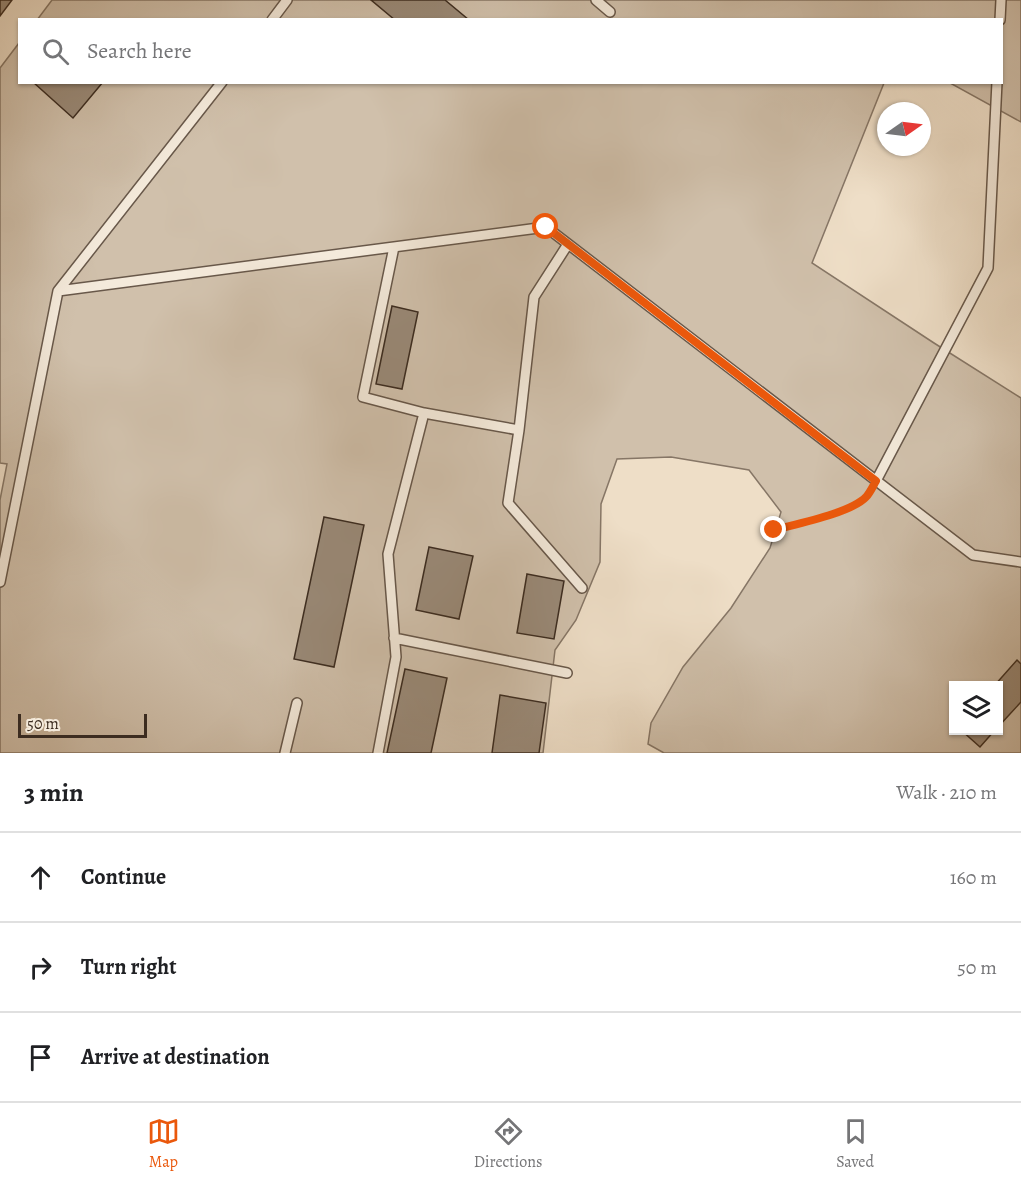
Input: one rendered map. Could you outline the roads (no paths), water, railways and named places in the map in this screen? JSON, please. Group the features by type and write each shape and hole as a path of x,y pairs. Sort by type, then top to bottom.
{"lane":[{"path":"274,18 287,0"},
{"path":"596,0 610,12"},
{"path":"1000,18 1001,0"},
{"path":"0,582 57,291 220,84"},
{"path":"876,481 988,268 997,84"},
{"path":"57,291 546,227 973,555 1021,562"},
{"path":"568,244 534,297 508,503 582,588"},
{"path":"394,247 363,397 424,413 519,430"},
{"path":"378,753 396,657 388,554 424,413"},
{"path":"394,638 567,673"},
{"path":"285,753 297,703"}]}
